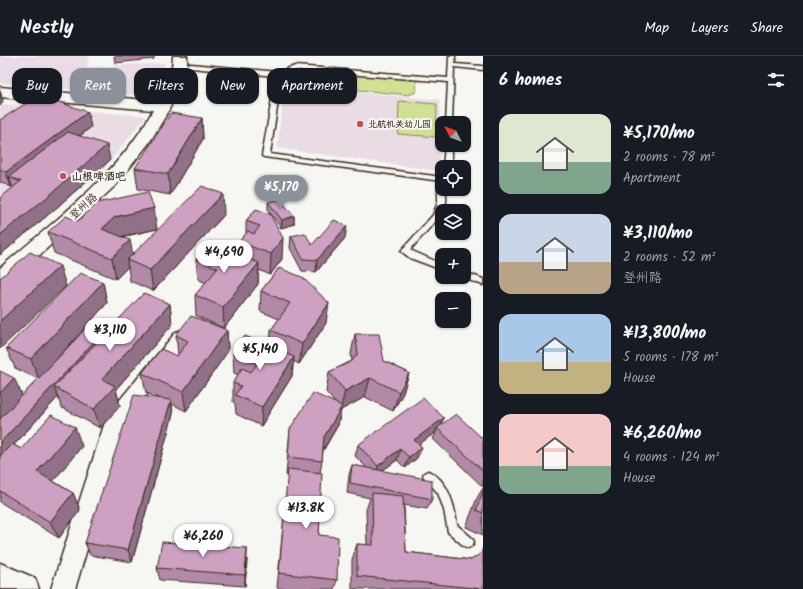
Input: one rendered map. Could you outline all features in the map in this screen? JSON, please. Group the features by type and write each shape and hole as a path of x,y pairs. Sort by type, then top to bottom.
{"main road":[{"name":"登州路","path":"0,280 110,181 143,139 162,109 171,91 180,60"},
{"path":"0,92 162,109"},
{"path":"0,97 162,109"},
{"path":"0,578 24,589"}],"street":[{"path":"63,589 116,419 182,337"}],"lane":[{"path":"449,116 452,56"},
{"path":"180,60 267,72"},
{"path":"451,65 483,68"},
{"path":"357,73 451,80"},
{"path":"274,104 266,156 435,178"},
{"path":"435,264 413,256 405,251 436,216 442,202 442,196"},
{"path":"471,278 483,282"},
{"path":"428,476 442,490 450,510 452,528 468,542"}],"shaded area":[{"path":"0,56 89,56 87,67 165,63 163,68 134,68 134,95 126,95 126,68 70,68 70,89 62,89 62,68 12,68 12,84 0,83"},
{"name":"北航机关幼儿园","path":"357,92 440,100 440,116 435,116 435,152 439,152 439,160 435,160 435,170 277,148 283,104 357,104"},
{"path":"0,104 146,116 105,168 0,255"}],"green space":[{"path":"357,74 417,80 416,92 409,95 357,90"},
{"path":"399,101 437,104 437,116 435,116 435,137 398,134"}],"building":[{"path":"62,103 88,112 6,172 0,169 0,120 25,104"},
{"path":"171,113 202,118 168,174 135,168"},
{"path":"68,132 107,145 51,194 0,235 0,198 21,181 9,177"},
{"path":"202,186 223,194 150,270 127,260"},
{"path":"148,192 154,208 115,217 102,229 130,240 112,258 48,232 66,216 78,221 97,203"},
{"path":"280,199 294,216 282,220 268,202"},
{"path":"256,209 270,214 283,238 271,254 239,242 248,231 254,234 260,226 246,221"},
{"path":"334,220 347,226 317,260 303,259 291,236 305,233 312,245"},
{"path":"210,244 259,263 223,307 195,295 218,268 196,259"},
{"path":"30,252 60,266 0,321 0,278"},
{"path":"279,268 302,277 329,303 302,344 271,330 290,303 261,291"},
{"path":"80,273 103,282 31,359 6,348"},
{"path":"144,293 170,304 102,379 115,386 94,409 54,387"},
{"path":"191,316 227,330 183,392 142,373 161,349 177,356 188,341 176,335"},
{"path":"89,325 103,332 0,443 0,419"},
{"path":"355,334 379,334 384,361 409,373 399,392 370,378 345,391 329,372 352,361 358,353"},
{"path":"245,336 294,357 262,407 235,395 241,386 233,383 242,368 251,372 257,364 233,353"},
{"path":"0,371 14,378 0,393"},
{"path":"313,393 342,406 324,437 322,461 288,457 290,429"},
{"path":"134,395 171,400 128,550 85,543"},
{"path":"423,398 444,418 414,440 422,447 409,457 400,449 378,466 358,445"},
{"path":"456,414 483,439 483,471 437,428"},
{"path":"51,415 75,427 37,472 73,493 50,522 0,491 0,456 12,444 21,449"},
{"path":"352,465 432,480 432,499 350,483"},
{"path":"288,469 322,473 319,535 338,537 337,580 279,573"},
{"path":"483,492 483,513 476,510"},
{"path":"372,493 403,496 406,552 471,560 483,552 483,589 357,576 357,544 373,545"},
{"path":"162,542 247,548 245,575 157,568"}],"place":[{"name":"北航机关幼儿园","path":"360,124"},
{"name":"山根啤酒吧","path":"63,176"}]}
